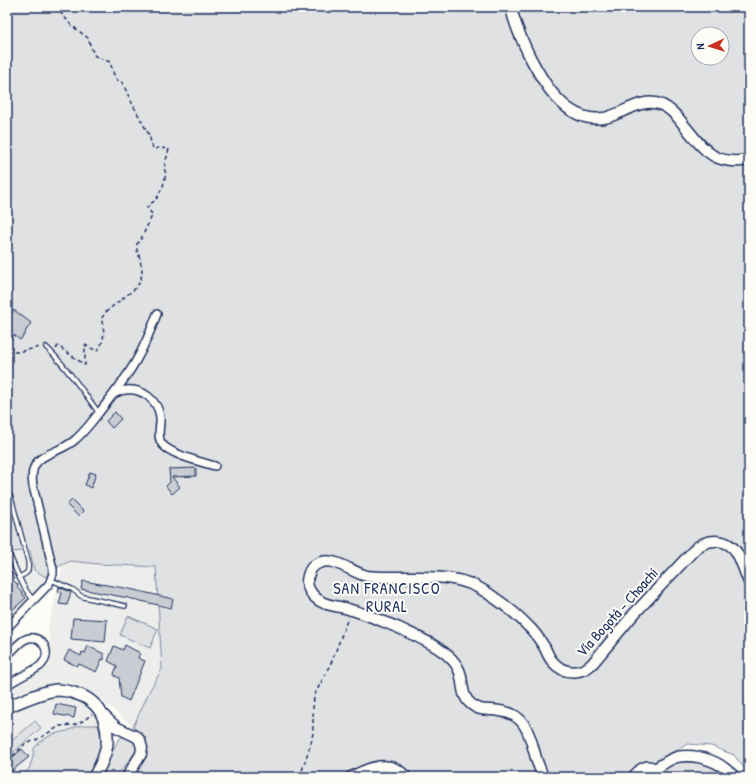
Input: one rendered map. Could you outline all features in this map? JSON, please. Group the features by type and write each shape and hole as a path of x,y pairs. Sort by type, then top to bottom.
{"main road":[{"path":"512,7 519,31 536,68 545,83 563,104 571,110 585,116 603,118 639,105 654,103 661,104 669,109 699,143 717,158 736,162 749,160"},
{"name":"Vía Bogotá - Choachí","path":"543,777 536,760 530,736 523,723 510,713 482,710 471,704 464,694 459,669 449,656 440,650 393,626 351,610 319,601 313,596 307,585 309,572 313,567 322,562 330,561 359,573 372,576 446,577 472,584 486,592 522,620 535,633 555,664 567,671 576,672 585,670 592,664 633,615 696,548 704,543 716,541 725,543 732,547 738,554 749,582"},
{"path":"7,707 43,693 57,690 70,692 84,697 94,703 99,711 106,730 107,743 102,760 94,777"},
{"path":"99,711 111,723 137,737 140,741 142,748 141,754 127,777"},
{"path":"107,743 114,734 122,730"},
{"path":"632,777 645,767 652,767 656,773 662,764 684,757 698,757 719,764 735,777"},
{"path":"351,777 375,767 386,766 399,770 406,777"}],"street":[{"path":"7,628 51,580 53,569 35,496 32,470 38,460 68,445 76,439 99,413 114,394 137,359 157,314"},
{"path":"114,394 124,390 137,390 145,394 152,400 159,412 159,433 161,442 166,448 173,452 215,466"},
{"path":"7,655 22,641 30,638 35,638 44,644 46,652 45,659 41,666 7,684"}],"lane":[{"path":"46,347 62,364 99,413"},
{"path":"7,488 12,500 29,568 28,572 19,577"},
{"path":"7,550 19,577 34,600"},
{"path":"7,560 10,555"},
{"path":"51,580 72,589 80,596 125,606"}],"path":[{"path":"52,354 58,346 85,366 85,345 97,351 100,348 104,332 101,319 106,312 136,288 141,280 142,269 137,251 138,244 151,218 152,214 147,208 156,200 163,186 166,174 164,168 169,149 153,149 149,135 122,82 117,80 110,62 96,56 91,48 88,38 71,25 56,7"},
{"path":"7,352 18,352 42,346 46,347"},
{"path":"300,777 313,733 314,696 332,661 351,610"},
{"path":"7,760 25,744 36,740 60,726 74,725 83,721 99,711"}],"shaded area":[{"path":"7,7 749,7 749,772 747,772 734,755 711,746 688,744 667,756 669,764 684,762 698,763 717,770 724,774 724,777 132,777 144,761 147,749 143,737 133,727 150,690 162,669 156,567 70,561 56,568 45,550 48,566 46,577 34,570 30,551 7,552"},
{"path":"7,475 16,486 34,570 46,577 39,590 7,620"},
{"path":"70,561 170,568 172,651 150,690 133,727 104,702 88,691 69,682 48,685 7,703 7,691 49,666 52,654 48,629 62,566"},
{"path":"128,616 158,629 150,648 120,635"},
{"path":"59,696 72,697 87,702 102,731 72,751 60,777 7,777 7,714 43,699"},
{"path":"35,721 41,728 7,758 7,745"},
{"path":"98,725 102,739 97,759 87,777 20,777 29,769 34,748 41,741 53,734 67,731 78,726"},
{"path":"126,736 136,742 136,752 116,777 100,777 118,740"}],"building":[{"path":"14,310 31,323 25,332 26,333 20,340 14,335 7,345 7,320"},
{"path":"115,412 121,419 112,428 106,421"},
{"path":"196,468 196,476 172,477 180,487 172,494 166,486 170,482 169,469"},
{"path":"90,472 96,474 91,488 85,485"},
{"path":"72,500 83,511 78,516 67,505"},
{"path":"10,571 16,577 13,580 18,585 17,587 26,598 7,615 7,573"},
{"path":"83,581 130,589 173,599 171,608 81,589"},
{"path":"59,587 71,592 67,605 59,604 62,593 58,592"},
{"path":"73,618 107,620 105,642 71,639"},
{"path":"125,645 140,653 138,658 145,661 129,701 121,697 119,678 114,674 117,666 108,661 114,646 123,650"},
{"path":"88,646 104,654 104,660 102,659 96,672 79,664 77,666 64,660 69,650 81,656 82,652 85,653"},
{"path":"56,704 76,708 74,718 54,714"},
{"path":"22,749 29,757 7,775 7,762"}],"district":[{"name":"SAN FRANCISCO RURAL","path":"387,597"}]}
